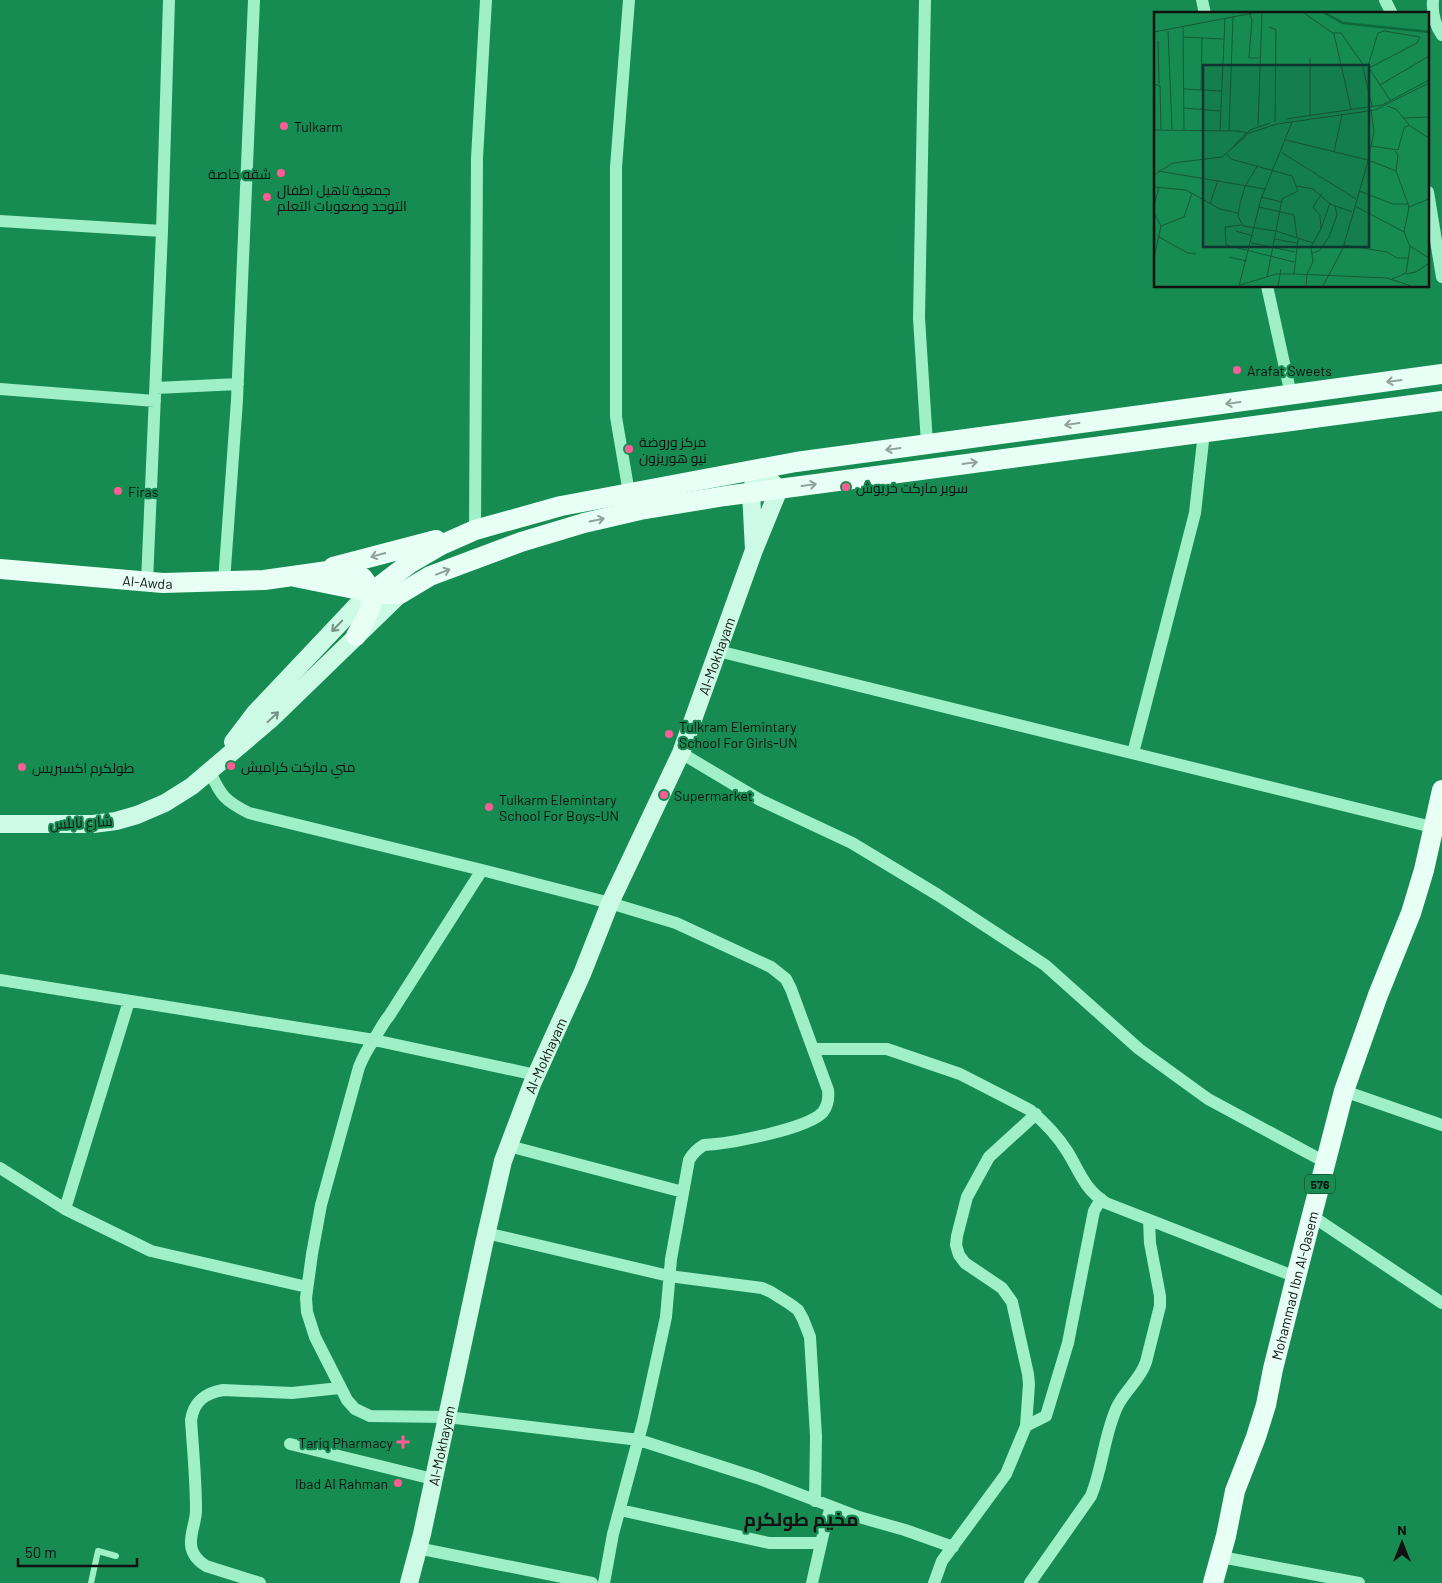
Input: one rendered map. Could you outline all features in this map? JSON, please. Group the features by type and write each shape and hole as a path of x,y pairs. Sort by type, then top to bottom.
{"main road":[{"path":"295,577 561,506 796,462 1441,375"},
{"path":"372,592 400,594 438,573 521,542 584,523 640,510 751,492 1442,401"},
{"path":"1402,407 1429,411 1442,416"},
{"path":"372,592 410,563 441,545 476,530"},
{"name":"Al-Awda","path":"0,569 147,582 224,582 295,577"},
{"path":"295,577 328,571 343,571 363,578 372,592 372,602 370,610 356,636"},
{"name":"Mohammad Ibn Al-Qasem","path":"1213,1583 1226,1536 1235,1490 1256,1437 1266,1405 1273,1369 1344,1091 1378,995 1411,913 1438,829 1442,790"}],"street":[{"path":"147,582 162,231 169,0"},
{"path":"224,582 238,384 254,0"},
{"path":"476,530 477,158 486,0"},
{"path":"629,0 616,168 616,418 629,493"},
{"path":"925,0 918,318 927,444"},
{"path":"1385,0 1391,12"},
{"path":"1433,0 1431,16 1441,33"},
{"path":"1430,204 1442,277"},
{"path":"0,221 162,231"},
{"path":"1267,288 1291,395"},
{"path":"0,389 155,395 238,384"},
{"path":"1133,753 1195,513 1204,432"},
{"path":"754,550 751,492 758,469 779,489"},
{"name":"Al-Mokhayam","path":"409,1583 422,1534 503,1161 536,1075 582,974 610,903 681,753 754,550 779,489"},
{"path":"210,772 255,713 359,603 372,592"},
{"path":"210,772 270,720 400,594"},
{"path":"718,651 1438,829"},
{"path":"681,753 760,800 852,843 938,895 1045,965 1139,1048 1208,1099 1325,1162"},
{"path":"210,772 219,792 226,800 250,813 610,903 676,923 780,973 786,979 791,989 828,1090 827,1106 822,1114 781,1132 704,1146 697,1149 689,1160 671,1259 666,1316 639,1440 620,1510 604,1583"},
{"name":"شارع نابلس","path":"0,824 93,824 116,821 137,815 165,803 210,772"},
{"path":"482,870 389,1016 382,1024 374,1040 365,1050 320,1205 307,1287 307,1312 310,1324 347,1400 355,1409 370,1416 446,1417 639,1440 757,1478 859,1518 905,1530 953,1546"},
{"path":"0,980 374,1040 536,1075"},
{"path":"65,1208 129,1001"},
{"path":"357,1037 365,1050"},
{"path":"813,1048 887,1049 960,1074 1036,1114 1057,1136 1087,1187 1101,1199 1149,1220 1296,1277"},
{"path":"1344,1091 1442,1125"},
{"path":"934,1583 942,1561 1006,1474 1026,1426 1028,1374 1012,1302 1002,1288 965,1264 959,1255 956,1245 967,1198 989,1156 1036,1114"},
{"path":"509,1146 683,1192"},
{"path":"0,1168 65,1208 151,1251 307,1287"},
{"path":"1026,1426 1046,1416 1068,1343 1094,1211 1101,1199"},
{"path":"1312,1216 1442,1303"},
{"path":"1030,1583 1091,1496 1096,1486 1105,1442 1116,1408 1138,1379 1146,1362 1160,1306 1160,1296 1150,1243 1149,1220"},
{"path":"486,1233 669,1276 762,1288 798,1310 810,1337 816,1436 815,1501"},
{"path":"260,1583 206,1566 198,1561 193,1554 191,1538 196,1510 192,1412 201,1398 224,1390 292,1393 340,1388"},
{"path":"290,1444 433,1480"},
{"path":"356,1460 369,1464"},
{"path":"812,1583 831,1507"},
{"path":"620,1510 769,1543 821,1543"},
{"path":"417,1548 592,1583"},
{"path":"1221,1557 1359,1583"}],"lane":[{"path":"91,1583 98,1551 116,1556"}],"place":[{"name":"Tulkarm","path":"284,126"},
{"name":"شقه خاصة","path":"281,173"},
{"name":"جمعية تاهيل اطفال التوحد وصعوبات التعلم","path":"267,197"},
{"name":"Arafat Sweets","path":"1237,370"},
{"name":"مركز وروضة نيو هوريزون","path":"629,449"},
{"name":"سوبر ماركت خريوش","path":"846,487"},
{"name":"Firas","path":"118,491"},
{"name":"Tulkram Elemintary School For Girls-UN","path":"669,734"},
{"name":"مني ماركت كراميش","path":"231,766"},
{"name":"طولكرم اكسبريس","path":"22,767"},
{"name":"Supermarket","path":"664,795"},
{"name":"Tulkarm Elemintary School For Boys-UN","path":"489,807"},
{"name":"Tariq Pharmacy","path":"403,1442"},
{"name":"Ibad Al Rahman","path":"398,1483"}],"district":[{"name":"مخيم طولكرم","path":"801,1518"}]}
